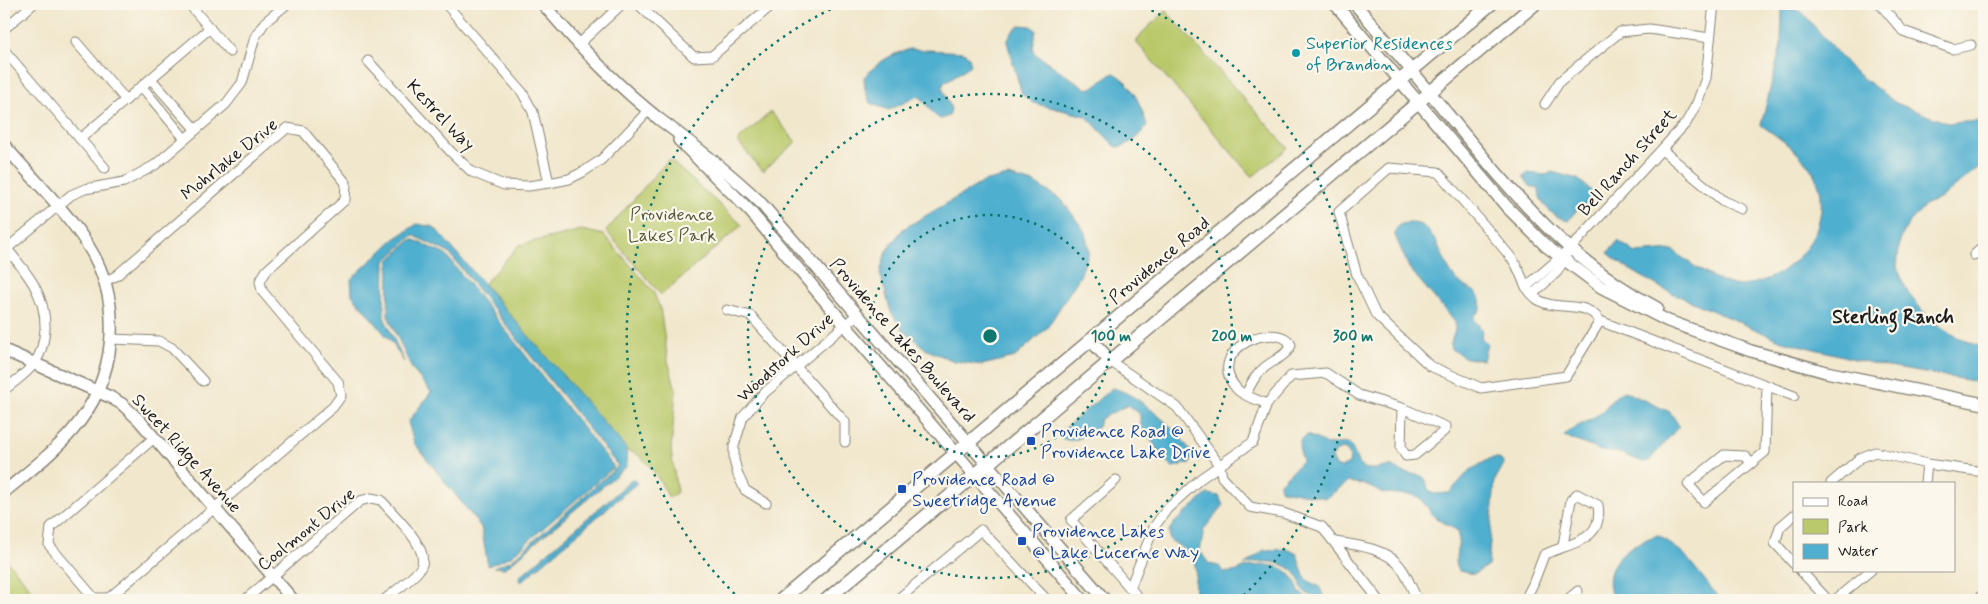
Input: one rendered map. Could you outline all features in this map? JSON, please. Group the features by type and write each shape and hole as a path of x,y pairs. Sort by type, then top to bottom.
{"main road":[{"name":"Providence Road","path":"781,600 1490,4"},
{"path":"826,600 1535,4"},
{"path":"1091,340 1110,361"}],"street":[{"path":"4,29 33,4"},
{"path":"189,4 230,52"},
{"path":"4,390 34,364 39,356 45,335 41,298 29,276 5,250 75,192 124,182 155,165 226,104 242,83 256,37 265,22 287,4"},
{"path":"446,4 522,92 533,112 549,183"},
{"name":"Providence Lakes Boulevard","path":"542,4 578,45 659,119 750,211 974,476 1083,600"},
{"path":"578,45 622,4"},
{"path":"638,4 694,57 712,56 773,4"},
{"path":"1335,4 1507,207 1562,259 1591,280 1625,300 1668,320 1751,351 1826,372 1984,404"},
{"path":"1355,4 1517,198 1570,249 1628,291 1703,333"},
{"name":"Bell Ranch Street","path":"1562,259 1686,123 1697,103 1706,78 1714,4"},
{"path":"1880,4 1903,31 1952,49 1971,45"},
{"path":"80,140 210,28"},
{"path":"1545,104 1560,81 1620,32 1649,28 1710,38"},
{"path":"76,42 126,100"},
{"path":"4,50 105,168"},
{"name":"Kestrel Way","path":"368,60 451,152 472,172 504,185 528,186 569,179 601,160 649,110"},
{"path":"151,79 196,130"},
{"path":"142,87 185,139"},
{"path":"166,116 176,107"},
{"name":"Providence Lakes Boulevard","path":"659,119 695,145 760,201 1105,600"},
{"name":"Mohrlake Drive","path":"105,281 116,276 287,128 303,131 346,184 345,200 267,270 260,281 262,291 338,382 341,396 333,407 213,507"},
{"path":"4,145 87,244 105,281 111,311 111,339 106,364 97,391 84,416 65,440 4,492"},
{"path":"1662,150 1723,201 1742,209"},
{"path":"1600,321 1566,376 1481,388 1430,366 1376,315 1357,275 1339,212 1389,168 1438,172 1514,262 1526,287 1545,303 1577,306 1596,314 1600,321 1794,396"},
{"path":"1974,255 1984,246"},
{"path":"1526,287 1562,259"},
{"path":"1532,294 1557,272 1562,259"},
{"path":"727,310 751,316 796,366 845,422 845,442"},
{"name":"Woodstork Drive","path":"766,504 746,490 738,475 734,460 734,446 743,417 752,405 858,314"},
{"path":"1246,394 1255,376 1264,367 1289,351 1290,342 1273,334 1264,336 1238,346 1229,357 1228,374 1236,390 1267,404"},
{"path":"111,339 159,341 172,348 203,381"},
{"name":"Sweet Ridge Avenue","path":"4,350 122,404 154,438 293,600"},
{"path":"1110,361 1177,407 1220,466 1222,477 1250,507 1283,513 1322,527 1336,542 1379,600"},
{"path":"1130,588 1154,527 1162,515 1181,494 1253,442 1267,404 1291,376 1326,373 1359,395 1402,408 1446,427 1444,431 1415,455 1406,456 1401,448 1402,408"},
{"path":"1752,463 1746,456 1724,455 1688,484 1704,502 1752,463 1765,452 1767,386"},
{"path":"154,438 51,528 49,545 87,591 94,598 109,598 213,507"},
{"path":"1832,482 1860,458 1875,452 1927,464 1984,472"},
{"path":"1925,482 1927,464"},
{"path":"1116,480 1071,520 1140,600"},
{"path":"1524,600 1534,584 1544,555 1563,545 1586,539 1595,529 1600,519 1598,505 1577,494 1571,500 1563,545"},
{"name":"Coolmont Drive","path":"245,600 360,501 371,498 381,500 422,549 424,560 420,569 384,600"},
{"path":"1793,516 1780,527 1775,543 1793,563"},
{"path":"898,600 981,530 1043,599"},
{"path":"1336,542 1362,546 1392,558 1403,570 1418,600"},
{"path":"1802,572 1828,600"},
{"path":"1835,600 1869,572"},
{"path":"1567,600 1578,591"},
{"path":"1977,600 1984,594"}],"green space":[{"path":"1166,11 1288,148 1252,177 1136,42 1146,29"},
{"path":"771,112 796,142 763,171 737,141"},
{"name":"Providence Lakes Park","path":"669,159 742,225 661,295 606,231"},
{"path":"582,230 604,235 653,291 660,308 668,361 676,390 671,450 677,492 669,498 646,462 633,452 626,451 484,284 519,245"},
{"path":"4,557 40,600 4,600"}],"water":[{"path":"1782,5 1802,12 1852,70 1896,103 1947,123 1984,121 1984,163 1940,199 1926,204 1908,224 1900,240 1897,267 1908,293 1930,320 1957,337 1984,348 1984,383 1883,366 1782,341 1663,289 1624,266 1608,253 1618,241 1636,253 1673,250 1713,277 1740,286 1769,278 1781,271 1793,262 1812,239 1818,226 1821,211 1819,184 1814,174 1799,155 1761,125 1781,46"},
{"path":"1020,25 1031,26 1036,30 1034,53 1087,89 1114,73 1126,82 1135,95 1147,125 1141,133 1130,143 1116,147 1086,116 1033,103 1022,94 1007,42 1012,32"},
{"path":"910,49 964,52 969,57 971,65 944,83 942,87 951,109 949,116 941,119 937,117 918,96 889,110 870,103 865,89 864,77 885,59"},
{"path":"1552,172 1578,179 1592,191 1586,204 1575,212 1568,221 1548,210 1541,200 1539,189 1530,186 1523,176 1527,173 1546,175"},
{"path":"1008,176 1034,183 1062,200 1085,232 1089,251 1080,276 1047,328 1015,357 982,365 954,361 927,350 903,330 891,312 880,273 886,251 903,229 983,182"},
{"path":"1406,223 1418,224 1431,234 1453,276 1480,298 1481,310 1474,316 1474,320 1482,329 1481,338 1487,344 1483,360 1466,358 1451,349 1455,322 1409,268 1394,233 1399,225"},
{"path":"417,224 434,227 626,448 627,466 505,568 494,567 512,560 618,466 449,253 413,235 385,261 384,317 404,362 393,344 352,295 351,279 393,240"},
{"path":"412,239 446,255 614,467 511,556 488,566 481,527 414,443 408,422 431,392 412,369 388,316 389,260"},
{"path":"1112,388 1134,397 1169,425 1193,455 1190,463 1173,467 1166,462 1142,428 1140,414 1128,405 1100,419 1098,427 1078,438 1067,440 1057,435"},
{"path":"1624,391 1670,412 1679,426 1649,461 1643,462 1620,453 1601,451 1564,436 1597,415"},
{"path":"1307,435 1326,445 1347,443 1353,450 1360,465 1364,468 1392,467 1396,470 1423,477 1426,480 1429,491 1434,494 1449,493 1469,471 1491,458 1499,458 1504,464 1495,480 1488,566 1474,574 1459,571 1456,561 1459,541 1458,531 1436,518 1422,501 1414,495 1383,493 1363,484 1348,482 1326,498 1282,490 1279,484 1302,461 1299,446 1301,439","holes":["1343,449 1348,452 1349,464 1341,468 1336,466 1332,458 1336,451"]},
{"path":"633,479 637,483 521,582 518,578"},
{"path":"1207,494 1219,496 1223,506 1204,529 1200,551 1209,564 1219,566 1223,572 1262,565 1283,569 1293,577 1299,592 1310,600 1197,600 1194,561 1192,557 1170,540 1169,531 1174,523"},
{"path":"1658,535 1683,553 1721,600 1613,600 1610,576 1618,558 1636,544"},
{"path":"1287,549 1297,554 1306,578 1319,586 1325,600 1306,593 1294,571 1288,567 1274,562 1258,562 1244,565 1264,550"}],"place":[{"name":"Superior Residences of Brandon","path":"1296,53"},
{"name":"Providence Road @ Providence Lake Drive","path":"1031,441"},
{"name":"Providence Road @ Sweetridge Avenue","path":"902,489"},
{"name":"Providence Lakes @ Lake Lucerne Way","path":"1022,541"}],"district":[{"name":"Sterling Ranch","path":"1893,316"}]}
